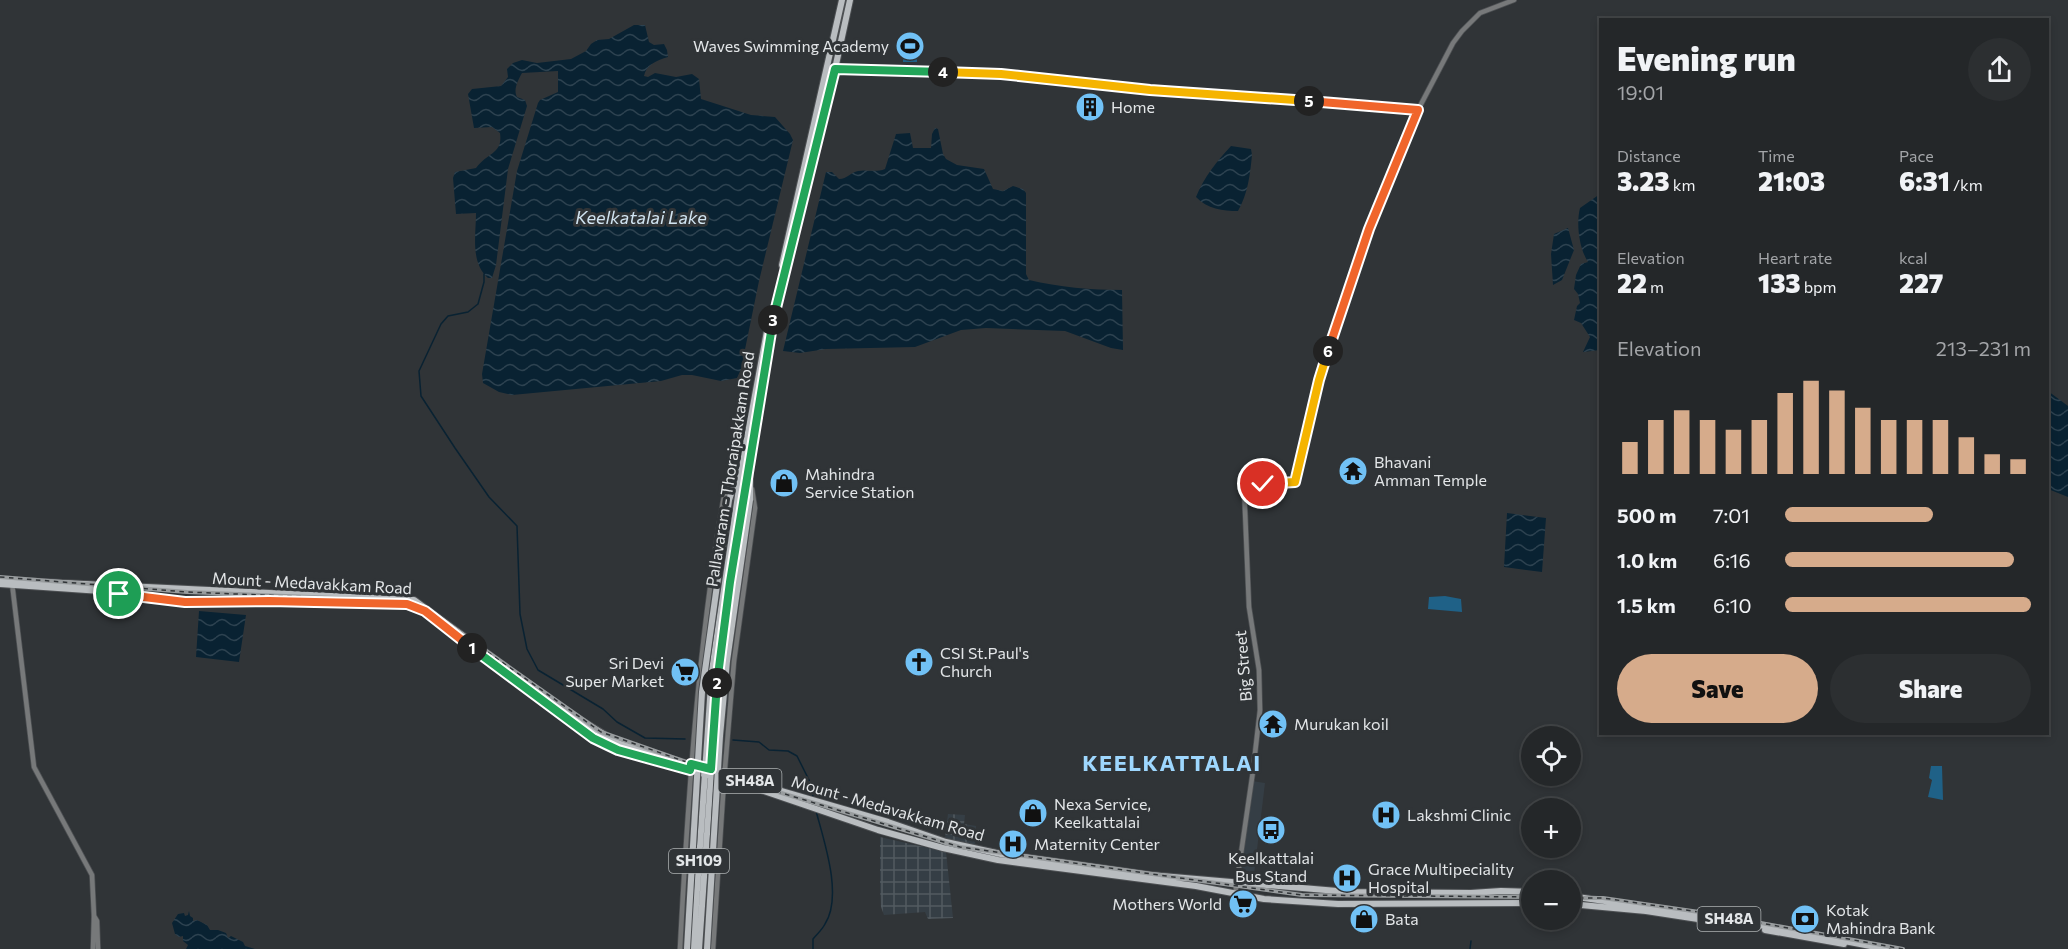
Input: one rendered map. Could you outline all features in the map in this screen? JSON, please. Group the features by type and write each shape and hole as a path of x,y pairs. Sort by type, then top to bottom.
{"main road":[{"name":"Pallavaram - Thoraipakkam Road","path":"699,949 712,670 766,346 842,0"},
{"name":"Pallavaram - Thoraipakkam Road","path":"766,346 850,0"},
{"path":"687,949 702,692 729,500 747,454"},
{"path":"707,949 726,672 750,500 747,454"},
{"name":"SH48A","path":"0,582 101,591 185,602 269,601 410,605 425,611 504,673 593,738 626,753 724,777"},
{"name":"Mount - Medavakkam Road","path":"12,583 414,600 595,731 620,744 690,767"},
{"name":"Pallavaram - Thoraipakkam Road","path":"693,949 707,772"},
{"name":"Mount - Medavakkam Road","path":"724,777 760,790 826,808 878,830 998,860 1196,886 1264,899 1338,904 1521,903"},
{"name":"Mount - Medavakkam Road","path":"826,808 880,819 946,842 1001,854 1150,875 1363,893 1521,892"},
{"name":"SH48A","path":"1581,898 1714,916 1886,949"},
{"name":"SH48A","path":"1581,905 1646,911 1871,949"}],"street":[{"path":"835,69 1001,74 1089,84 1418,110 1453,43 1462,31 1480,14 1514,0"},
{"name":"Big Street","path":"1235,895 1260,710 1259,670 1249,607 1244,486 1295,482 1327,354 1369,229 1418,110"},
{"path":"680,949 690,767 701,650 724,496 738,474"},
{"path":"713,949 734,661 755,508 750,479"},
{"path":"12,583 34,767 92,875 93,949"},
{"path":"94,916 97,921 98,949"}],"shaded area":[{"name":"Waves Swimming Academy","path":"903,35 917,35 917,62 903,62"},
{"path":"1445,596 1461,599 1462,612 1428,609 1429,597"},
{"path":"1931,766 1942,766 1943,800 1928,797 1932,780 1929,778"},
{"path":"1252,781 1265,783 1253,883 1239,882"},
{"path":"948,814 965,815 964,824 976,826 975,845 945,838"},
{"path":"880,837 946,852 953,918 928,919 925,912 884,915 880,889"}],"water":[{"name":"Keelkatalai Lake","path":"634,25 645,25 649,42 654,45 664,44 667,50 668,57 653,64 644,76 648,77 655,73 676,77 692,74 699,79 701,99 751,115 775,117 793,140 759,281 741,369 737,378 721,381 682,375 661,381 512,395 499,392 483,383 482,374 517,171 538,103 558,92 558,71 522,73 516,85 517,97 525,100 527,106 508,169 496,265 492,278 488,278 482,272 476,256 476,213 456,214 453,178 455,172 476,168 497,149 500,140 500,133 492,127 474,128 468,94 472,89 501,86 508,77 507,69 513,63 522,60 537,63 571,59 586,51 597,40 609,39"},
{"path":"935,128 938,129 946,159 957,165 984,169 993,189 1003,191 1013,186 1023,189 1026,193 1026,274 1029,280 1075,288 1122,290 1123,350 1111,348 1065,331 986,328 961,330 915,347 826,349 800,353 783,351 826,172 832,172 839,179 858,171 885,169 896,134 910,133 913,148 931,148"},
{"path":"1231,146 1251,149 1252,155 1246,191 1238,211 1216,208 1196,197 1211,170"},
{"path":"1599,195 1599,350 1583,352 1590,337 1581,323 1574,320 1577,306 1580,303 1574,289 1576,275 1581,264 1588,262 1580,243 1578,228 1580,208"},
{"path":"1568,228 1574,250 1562,280 1553,285 1551,254 1554,234"},
{"path":"2049,392 2068,406 2068,497 2049,489"},
{"path":"1507,513 1546,518 1542,572 1504,567"},
{"path":"199,611 246,615 239,662 196,657"},
{"path":"189,911 193,921 197,920 207,925 210,930 226,933 228,938 231,936 243,942 245,946 255,949 186,949 188,945 183,941 183,936 179,937 175,934 172,923 178,914 184,913 185,916"}],"waterway":[{"path":"484,274 478,304 468,312 448,316 441,324 419,371 421,396 489,497 517,526 520,614 527,649 538,670 603,709 617,722 645,738 685,739"},
{"path":"733,740 759,742 769,750 788,751 797,756 809,780 813,797"},
{"path":"813,949 813,939 825,924 832,899 830,868 816,811"},
{"path":"1470,949 1471,941"}],"railway":[{"path":"0,577 187,592 409,601 421,605 601,732 732,778 960,847 1302,895 1521,897"},
{"path":"1581,898 1603,898 1706,913 1903,949"}],"place":[{"name":"Waves Swimming Academy","path":"910,46"},
{"name":"Home","path":"1090,107"},
{"name":"Bhavani Amman Temple","path":"1353,471"},
{"name":"Mahindra Service Station","path":"784,483"},
{"name":"CSI St.Paul's Church","path":"919,662"},
{"name":"Sri Devi Super Market","path":"685,672"},
{"name":"Murukan koil","path":"1273,724"},
{"name":"Nexa Service, Keelkattalai","path":"1033,813"},
{"name":"Lakshmi Clinic","path":"1386,815"},
{"name":"Keelkattalai Bus Stand","path":"1271,830"},
{"name":"Maternity Center","path":"1013,844"},
{"name":"Grace Multipeciality Hospital","path":"1347,878"},
{"name":"Mothers World","path":"1243,904"},
{"name":"Bata","path":"1364,919"},
{"name":"Kotak Mahindra Bank","path":"1805,919"}],"district":[{"name":"KEELKATTALAI","path":"1172,763"}],"route":[{"path":"119,594 185,602 269,601 410,605 425,611 504,673 593,738 642,758 690,770 691,764 711,769 719,662 730,582 774,311 835,69 1001,74 1150,90 1297,99 1418,110 1369,229 1345,298 1319,380 1295,482 1263,484"}]}
